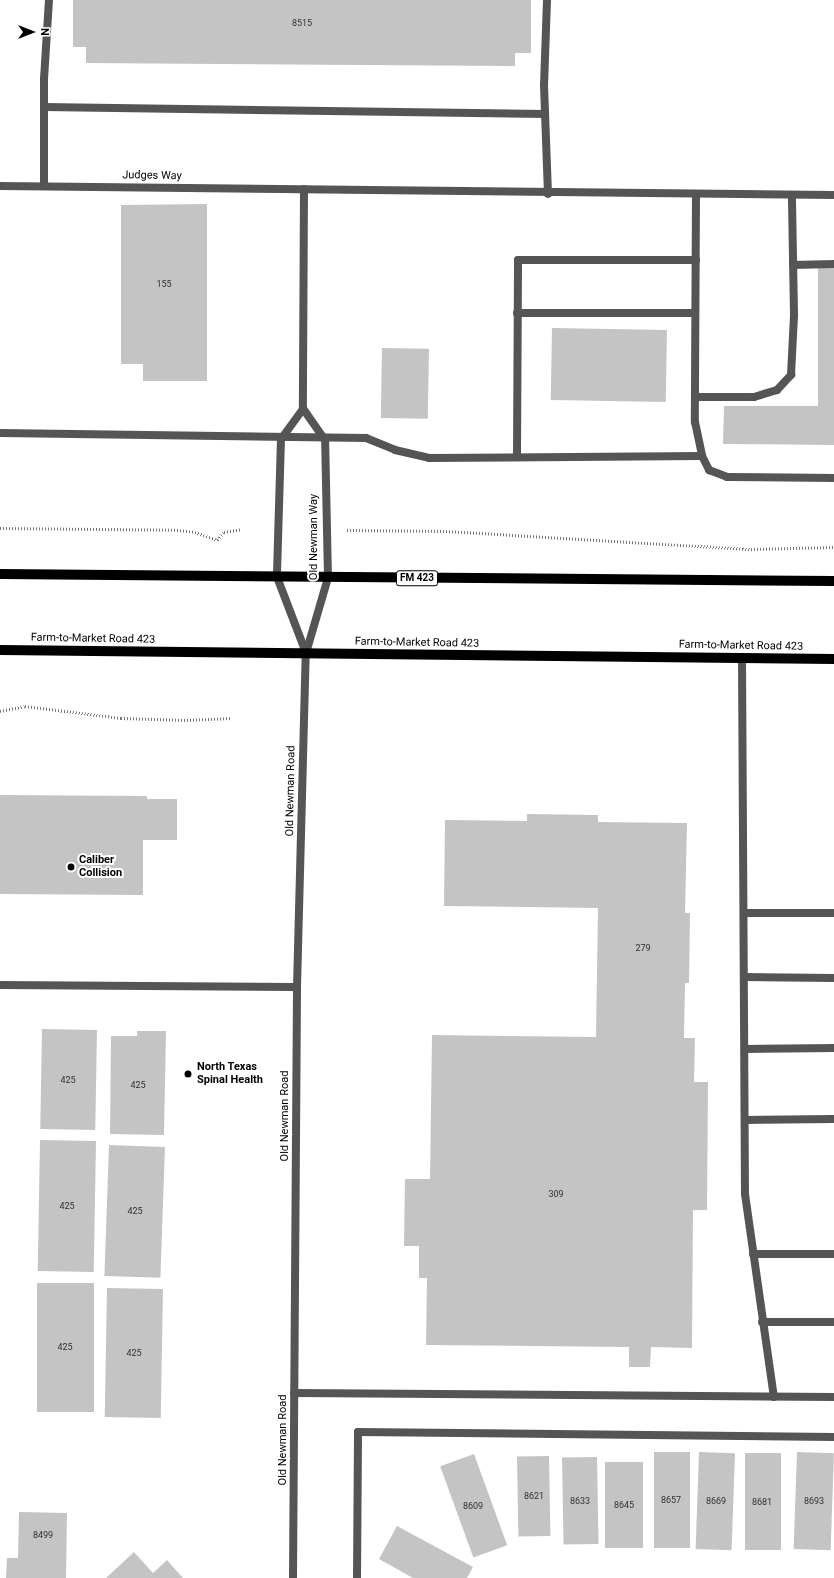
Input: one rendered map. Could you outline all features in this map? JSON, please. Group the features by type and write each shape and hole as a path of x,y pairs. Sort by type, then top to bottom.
{"main road":[{"name":"FM 423","path":"0,574 328,578 834,581"},
{"name":"Farm-to-Market Road 423","path":"0,650 834,659"}],"street":[{"path":"44,186 44,107 49,0"},
{"path":"547,0 545,114 548,194"},
{"path":"44,107 545,114"},
{"name":"Judges Way","path":"0,186 304,189 548,194 834,195"},
{"path":"304,189 303,408 325,440"},
{"path":"696,195 694,422 702,456 709,470 727,477 834,478"},
{"path":"695,397 754,397 777,390 791,375 793,264 792,195"},
{"path":"517,457 518,260 696,260"},
{"path":"793,264 834,264"},
{"path":"518,313 695,313"},
{"path":"303,408 281,439 277,577 306,653"},
{"path":"0,433 325,440 366,438 395,450 429,458 702,456"},
{"name":"Old Newman Way","path":"306,653 328,578 325,440"},
{"name":"Old Newman Road","path":"293,1578 297,987 306,653"},
{"path":"742,658 745,977 745,1194 762,1322 774,1397"},
{"path":"744,913 834,913"},
{"path":"745,977 834,978"},
{"path":"0,985 297,987"},
{"path":"745,1049 834,1048"},
{"path":"745,1120 834,1119"},
{"path":"753,1254 834,1254"},
{"path":"762,1322 834,1322"},
{"path":"294,1393 834,1397"},
{"path":"357,1578 358,1432 834,1437"}],"path":[{"path":"0,528 177,530 194,532 217,540 224,532 242,528"},
{"path":"347,530 446,531 751,549 834,547"},
{"path":"0,711 24,706 121,718 187,720 231,718"}],"building":[{"path":"73,0 531,0 531,53 515,53 515,66 86,63 86,47 73,47"},
{"path":"207,204 207,381 143,381 143,364 121,364 121,205"},
{"path":"818,266 834,266 834,445 723,444 724,406 818,406"},
{"path":"552,328 667,330 666,402 551,400"},
{"path":"382,348 429,349 428,419 381,418"},
{"name":"Caliber Collision","path":"0,795 147,796 147,799 177,799 177,840 143,840 143,895 0,894"},
{"path":"527,814 598,815 598,822 687,823 685,913 690,913 689,983 685,983 684,1038 695,1038 694,1082 708,1082 707,1210 693,1210 692,1348 651,1347 650,1367 629,1367 629,1347 426,1345 427,1278 419,1278 419,1246 404,1246 405,1179 430,1179 432,1035 596,1037 598,908 444,906 445,820 527,821"},
{"path":"42,1029 97,1030 95,1130 40,1129"},
{"path":"137,1031 166,1031 164,1135 110,1134 111,1036 137,1036"},
{"path":"40,1140 96,1141 94,1272 38,1271"},
{"path":"109,1145 165,1147 160,1278 104,1276"},
{"path":"37,1283 94,1283 94,1412 37,1412"},
{"path":"107,1288 163,1289 161,1418 105,1417"},
{"path":"654,1452 690,1452 690,1548 654,1548"},
{"path":"699,1452 735,1453 732,1550 696,1549"},
{"path":"797,1452 834,1453 831,1550 794,1549"},
{"path":"745,1453 781,1453 781,1550 745,1550"},
{"path":"474,1454 507,1545 473,1557 440,1466"},
{"path":"549,1456 550,1536 518,1537 517,1457"},
{"path":"597,1457 599,1544 564,1545 562,1458"},
{"path":"605,1462 643,1462 643,1548 605,1548"},
{"path":"19,1512 67,1513 66,1578 6,1578 7,1558 18,1558"},
{"path":"397,1526 473,1567 467,1578 413,1578 379,1559"},
{"path":"134,1552 153,1573 167,1560 183,1578 106,1578"}],"place":[{"name":"Caliber Collision","path":"71,867"},
{"name":"North Texas Spinal Health","path":"188,1074"}]}
